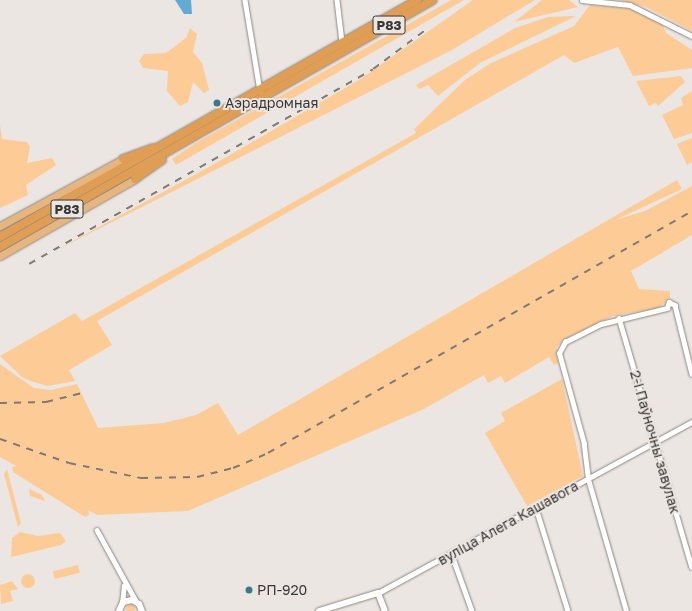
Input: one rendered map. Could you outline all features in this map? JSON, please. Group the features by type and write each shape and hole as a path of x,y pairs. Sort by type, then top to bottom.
{"highway":[{"name":"Р83","path":"0,237 133,167 182,145 342,42 417,0"},
{"name":"Р83","path":"1,253 167,144 434,0"},
{"path":"123,159 167,144"},
{"path":"134,179 182,145"}],"main road":[{"path":"0,226 123,159"},
{"path":"1,253 134,179"}],"street":[{"path":"245,0 261,94"},
{"path":"337,0 342,42"},
{"path":"582,0 630,6 692,36"},
{"path":"626,611 588,479 584,444 559,357 561,347 619,318 653,314 667,308 670,302 674,308 692,374"},
{"name":"2-і Паўночны завулак","path":"619,318 692,567"},
{"name":"вуліца Алега Кашавога","path":"319,611 329,610 378,593 452,555 588,479 654,440 692,422"},
{"path":"536,508 568,611"},
{"path":"97,530 124,584 142,611"},
{"path":"452,555 472,611"},
{"path":"119,608 124,584"},
{"path":"378,593 385,611"},
{"path":"119,608 129,600 137,602"}],"shaded area":[{"path":"451,0 464,0 176,165 172,159 196,143"},
{"path":"473,0 535,0 452,50 53,252 209,167 359,80"},
{"path":"542,0 569,0 578,7 514,22"},
{"path":"619,0 692,0 692,31 646,7"},
{"path":"590,5 627,8 662,23 666,33 692,50 692,68 633,76 618,47 574,63 564,55 97,321 112,345 69,370 75,381 48,386 33,382 22,377 0,356 75,313 82,321 416,133 414,129 465,80 491,63 574,26"},
{"path":"576,16 480,63 438,96 428,85 419,89 416,85 515,28 548,17"},
{"path":"190,28 197,34 193,52 202,63 209,90 204,93 193,82 188,102 180,106 167,91 168,71 143,68 139,61 144,54 166,53 186,38"},
{"path":"681,76 685,82 658,106 656,103 649,106 636,81"},
{"path":"692,91 692,133 674,139 662,115 683,105 681,98"},
{"path":"0,125 2,139 27,142 30,147 27,163 52,158 56,165 26,185 28,195 0,208"},
{"path":"692,138 692,162 687,165 677,144"},
{"path":"677,180 682,189 615,220 645,211 692,186 692,235 631,271 639,289 670,291 670,298 659,308 613,316 563,340 557,347 558,363 554,365 549,357 505,383 501,376 488,383 484,375 424,409 188,511 97,515 88,510 89,515 85,517 13,472 12,467 16,466 0,457 0,364 34,388 51,390 77,384 98,428 164,423 196,415 218,403 238,435"},
{"path":"562,379 583,476 527,506 485,433 505,421 501,413"},
{"path":"7,469 21,523 18,527 4,474"},
{"path":"29,489 42,495 45,501 30,496"},
{"path":"20,532 38,536 60,533 66,541 61,545 11,557 12,538"},
{"path":"78,565 80,573 55,579 53,571"},
{"path":"25,574 31,574 35,578 35,584 31,588 25,588 21,584 21,578"},
{"path":"12,581 18,589 10,591 13,601 1,604 0,585"},
{"path":"128,604 132,604 134,608 132,612 128,612 126,610 126,606"}],"water":[{"path":"175,0 191,0 192,14 184,14"}],"railway":[{"path":"29,264 373,69 428,28"},
{"path":"0,439 69,463 141,478 197,477 233,468 268,453 692,211"},
{"path":"0,403 46,402 81,393"}],"place":[{"name":"Аэрадромная","path":"217,103"},
{"name":"РП-920","path":"249,590"}]}
